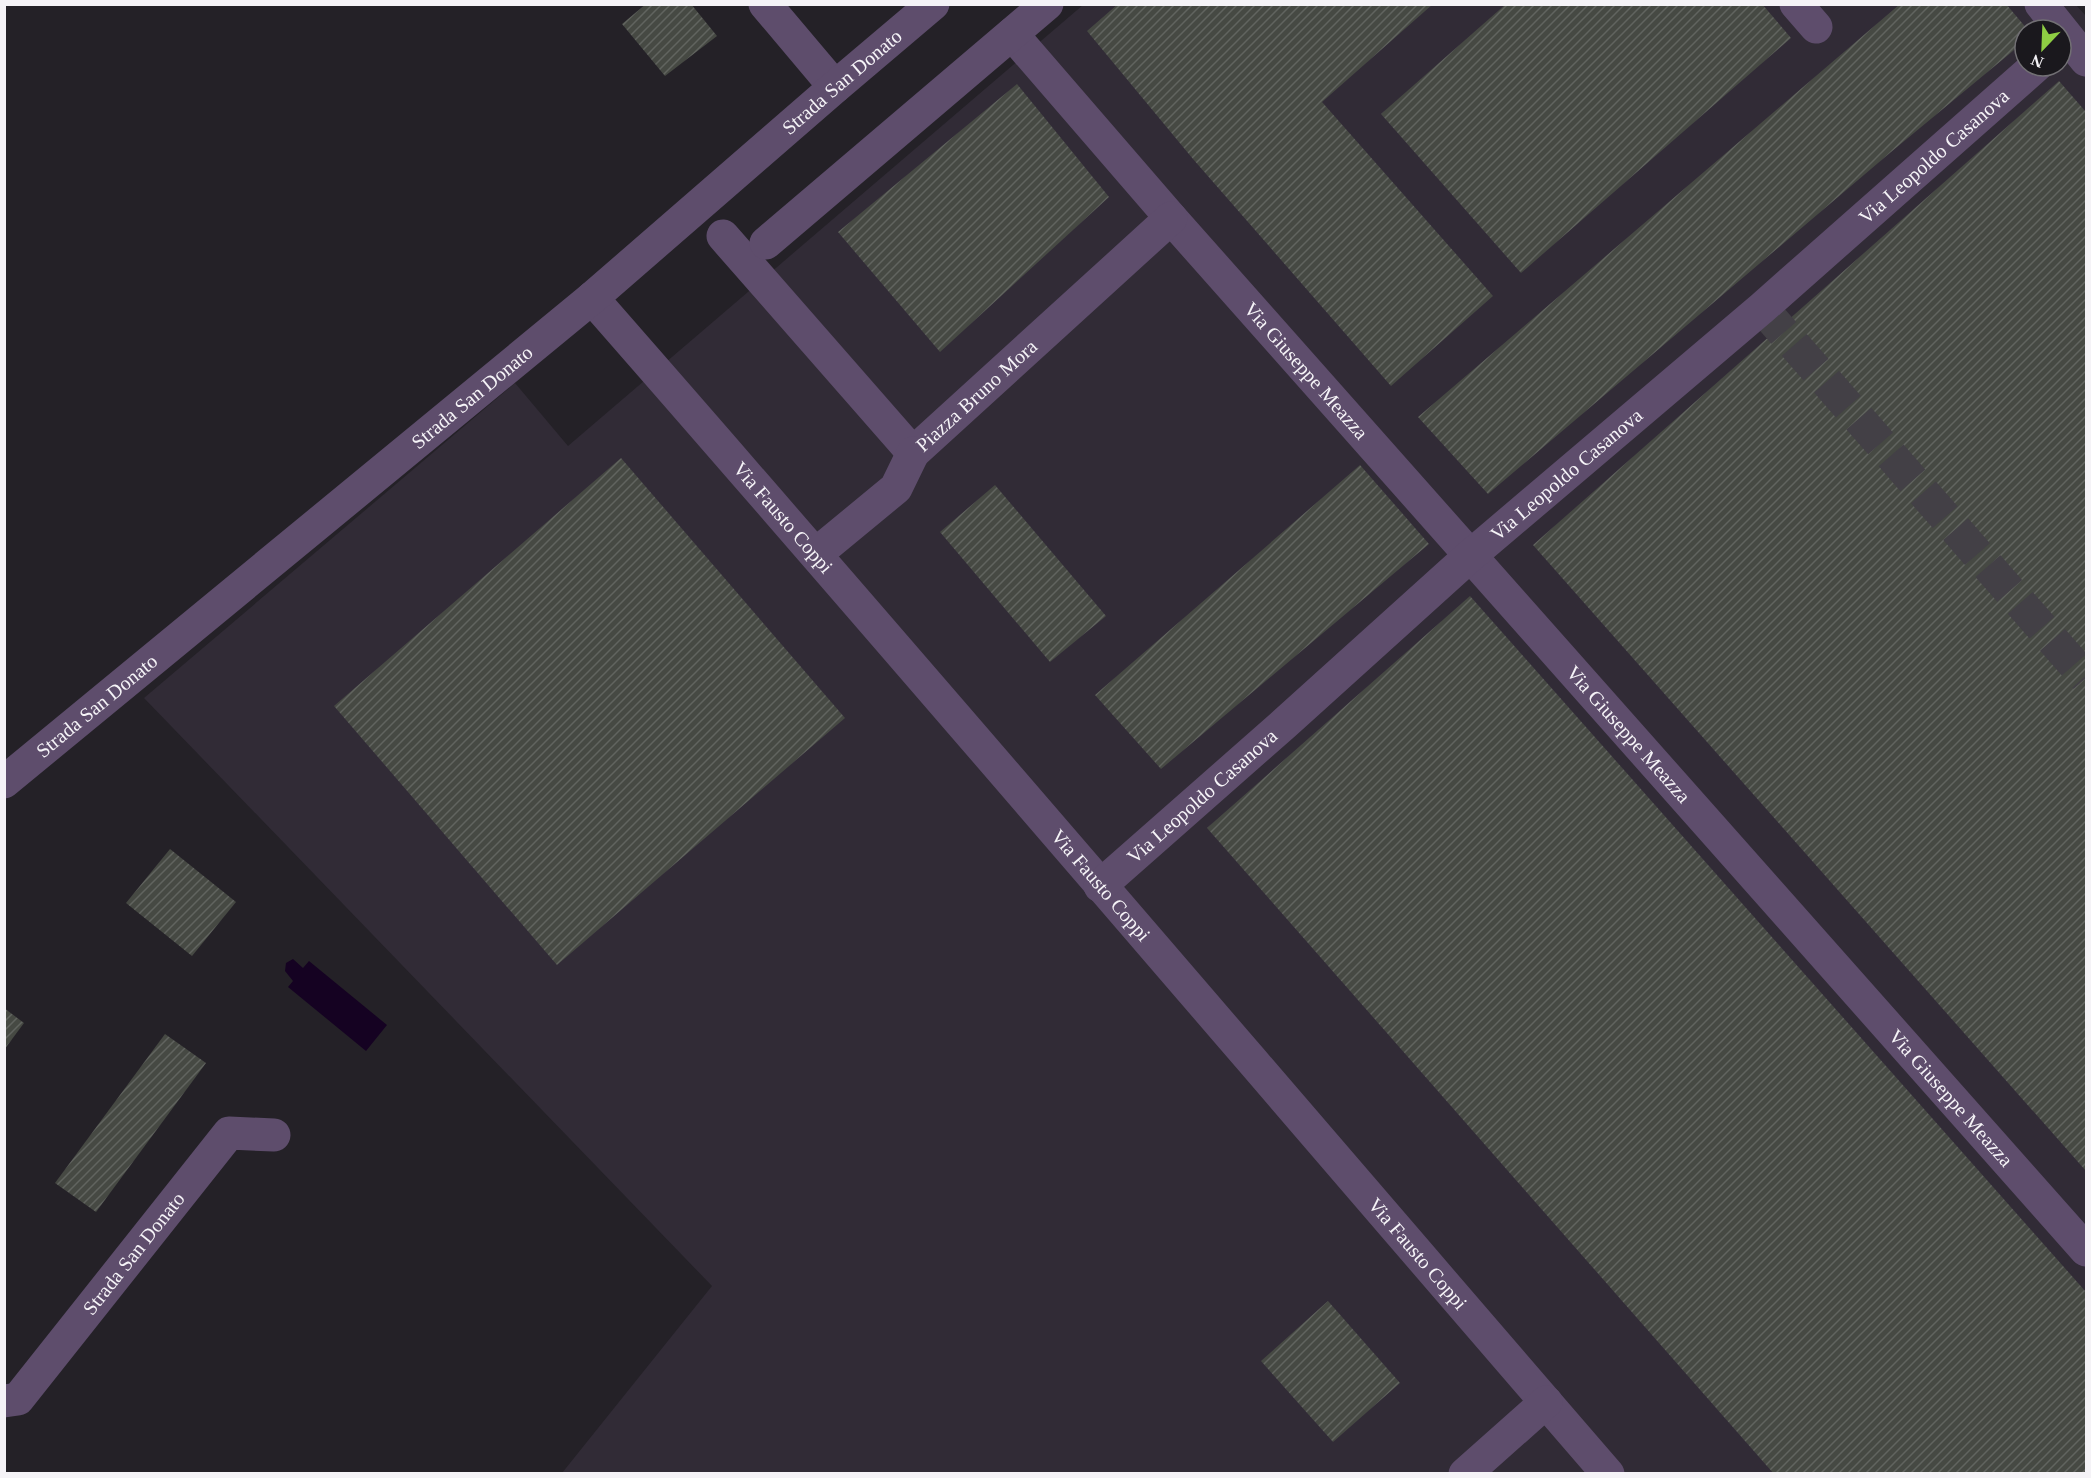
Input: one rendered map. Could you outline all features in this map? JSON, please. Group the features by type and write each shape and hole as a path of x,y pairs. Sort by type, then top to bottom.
{"street":[{"path":"765,4 835,87"},
{"name":"Strada San Donato","path":"4,782 592,297 933,4"},
{"path":"766,243 1047,4"},
{"path":"2041,4 2075,41"},
{"name":"Via Giuseppe Meazza","path":"1012,34 1170,218 2086,1250"},
{"name":"Via Leopoldo Casanova","path":"1100,886 1470,556 1762,308 2022,78"},
{"name":"Piazza Bruno Mora","path":"723,236 913,453 1170,218"},
{"name":"Via Fausto Coppi","path":"592,297 1608,1473"},
{"path":"816,554 896,488 913,453"},
{"name":"Strada San Donato","path":"4,1401 18,1399 229,1133 274,1136"},
{"path":"1465,1473 1546,1402"}],"shaded area":[{"path":"1083,5 2076,5 2086,16 2086,1473 562,1473 712,1286 144,698 515,383 568,446"},
{"path":"293,959 303,968 309,961 387,1025 366,1051 288,987 293,981 285,971 286,963"}],"building":[{"path":"646,4 691,4 717,36 665,76 622,24"},
{"path":"1118,4 1433,4 1322,102 1493,296 1391,386 1193,159 1087,31"},
{"path":"1506,4 1762,4 1791,38 1521,273 1381,114"},
{"path":"1900,4 2006,4 2018,18 2013,18 2013,51 1488,494 1418,417"},
{"path":"2059,81 2086,112 2086,1171 1533,545"},
{"path":"1017,84 1109,197 940,352 838,232"},
{"path":"621,458 845,718 557,965 334,706"},
{"path":"1360,465 1429,544 1161,769 1095,695"},
{"path":"995,485 1106,616 1050,662 940,532"},
{"path":"1470,596 2086,1292 2086,1474 1774,1474 1207,828"},
{"path":"170,849 236,902 192,956 126,903"},
{"path":"4,1008 24,1023 4,1050"},
{"path":"165,1034 206,1063 96,1212 55,1183"},
{"path":"1328,1301 1400,1383 1333,1442 1261,1361"}],"tunnel":[{"path":"1762,308 2086,678"}]}
